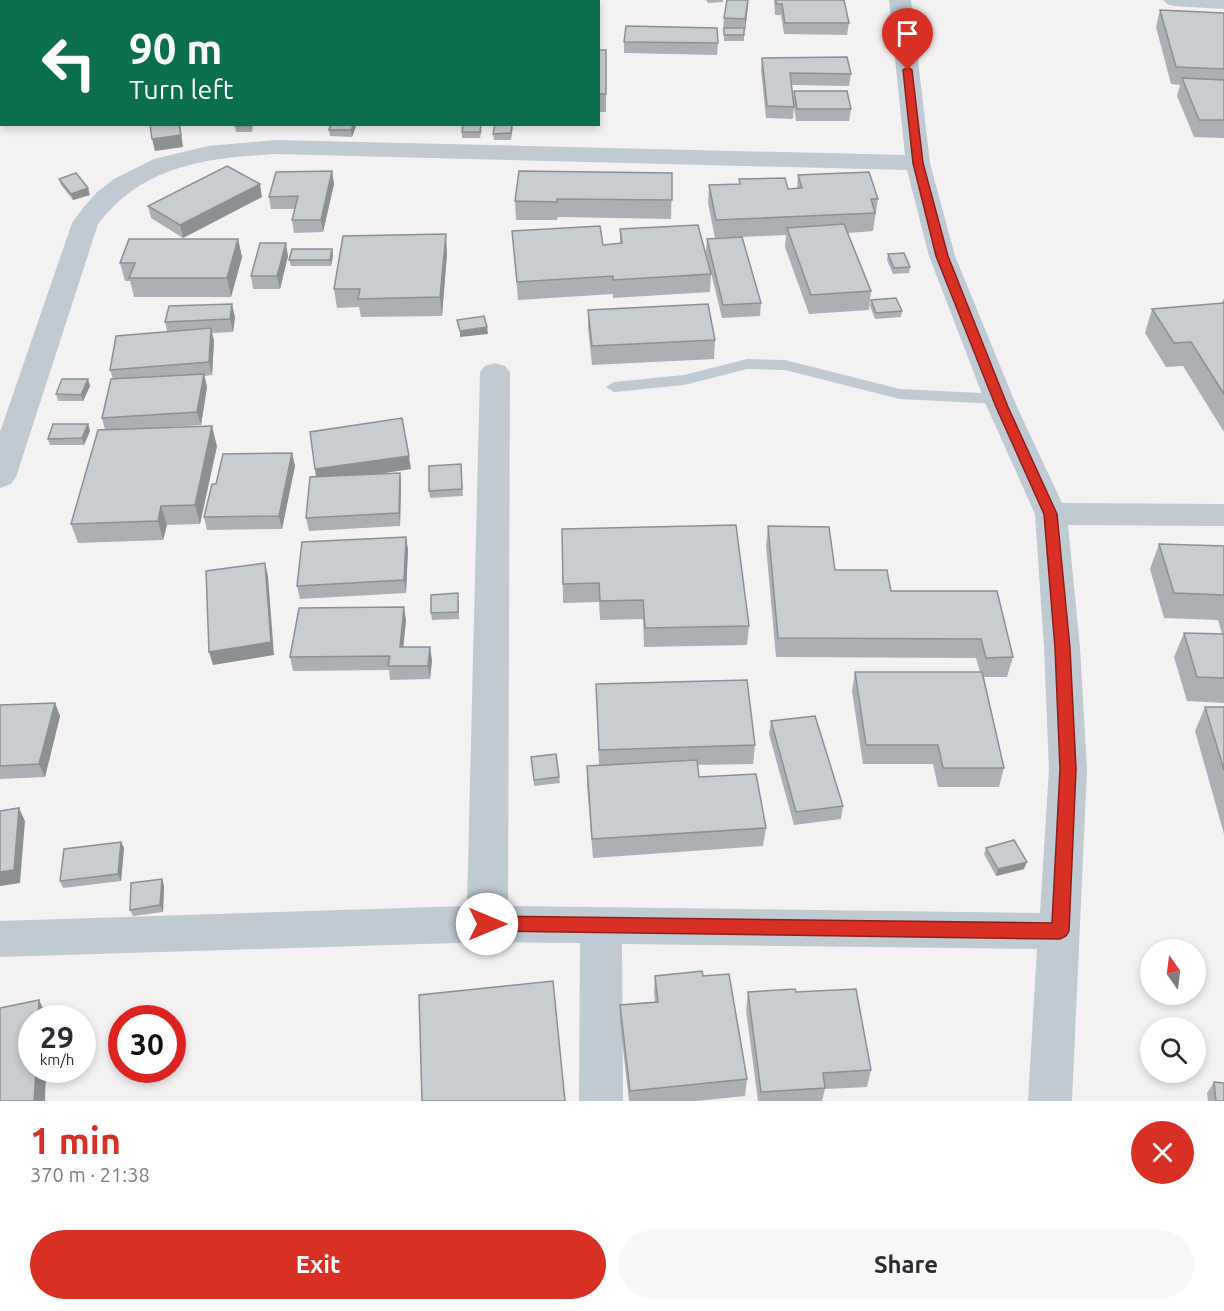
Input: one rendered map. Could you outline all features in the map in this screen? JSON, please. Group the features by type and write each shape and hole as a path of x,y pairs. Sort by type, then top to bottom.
{"street":[{"path":"900,0 918,163 942,256 999,399 1051,514 1062,648 1068,769 1050,1101"},
{"path":"1174,0 1224,3"},
{"path":"0,477 85,223 106,198 121,186 160,166 198,154 231,148 274,147 918,163"},
{"path":"487,924 495,372"},
{"path":"1051,514 1224,514"},
{"path":"0,939 487,924 1060,931"},
{"path":"601,924 601,1101"}],"lane":[{"path":"614,387 684,380 747,364 785,365 900,394 999,399"}],"building":[{"path":"727,0 748,0 745,19 724,18"},
{"path":"776,0 844,0 849,23 785,23 782,4 776,4"},
{"path":"1160,10 1224,13 1224,69 1176,67"},
{"path":"626,26 717,28 718,43 624,42"},
{"path":"724,28 744,28 744,35 724,35"},
{"path":"600,50 606,50 606,94 600,94"},
{"path":"847,57 851,74 790,73 794,107 767,106 762,58"},
{"path":"1182,78 1224,80 1224,120 1199,120"},
{"path":"794,91 847,91 851,109 797,109"},
{"path":"150,126 179,126 181,135 152,139"},
{"path":"330,126 353,126 351,130 329,130"},
{"path":"463,126 481,126 480,132 462,132"},
{"path":"495,126 512,126 511,133 493,134"},
{"path":"227,166 260,184 180,225 148,206"},
{"path":"332,171 321,220 292,220 298,196 269,197 276,172"},
{"path":"519,171 672,173 672,200 515,201"},
{"path":"869,172 878,199 871,199 875,213 716,220 709,185 740,184 739,179 785,178 788,189 802,188 798,175"},
{"path":"76,173 88,188 71,194 59,179"},
{"path":"844,224 871,291 811,295 787,228"},
{"path":"698,225 711,274 613,280 613,276 517,282 512,231 600,226 603,245 622,243 620,229"},
{"path":"446,234 440,297 358,299 360,289 334,289 343,236"},
{"path":"742,237 761,303 723,305 707,239"},
{"path":"129,239 238,239 227,278 129,278 135,263 120,263"},
{"path":"260,243 286,243 277,276 251,276"},
{"path":"292,249 332,249 330,260 289,260"},
{"path":"904,253 910,267 894,268 888,254"},
{"path":"896,298 902,311 876,313 871,300"},
{"path":"1224,303 1224,394 1191,342 1174,343 1152,309"},
{"path":"232,304 230,319 165,322 169,306"},
{"path":"708,304 715,340 592,346 588,310"},
{"path":"484,316 487,327 460,331 457,320"},
{"path":"211,328 209,362 110,370 116,336"},
{"path":"204,374 197,412 102,418 111,379"},
{"path":"62,379 88,379 81,395 56,394"},
{"path":"402,418 409,456 315,469 310,432"},
{"path":"53,424 88,424 82,438 48,439"},
{"path":"212,426 195,505 161,506 158,521 71,524 98,430"},
{"path":"292,453 279,516 204,517 212,484 216,484 223,454"},
{"path":"461,464 462,489 429,491 429,466"},
{"path":"400,473 399,513 306,518 310,477"},
{"path":"736,525 749,626 645,628 643,600 600,601 599,583 563,584 562,529"},
{"path":"768,526 829,527 835,570 887,570 891,591 997,591 1013,657 986,658 981,639 778,638"},
{"path":"406,537 404,580 297,586 302,542"},
{"path":"1159,544 1224,546 1224,595 1174,593"},
{"path":"265,563 271,642 209,652 206,571"},
{"path":"458,593 458,612 431,613 431,595"},
{"path":"404,607 400,647 430,647 428,666 388,666 390,656 290,657 299,608"},
{"path":"1184,633 1224,634 1224,678 1197,677"},
{"path":"855,672 982,672 1004,768 943,768 938,745 866,745"},
{"path":"747,680 755,745 599,750 596,684"},
{"path":"55,703 39,764 0,766 0,705"},
{"path":"1205,707 1224,707 1224,770"},
{"path":"815,716 843,806 796,812 771,721"},
{"path":"556,754 559,777 534,780 531,757"},
{"path":"697,760 699,777 756,774 766,828 592,839 587,766"},
{"path":"19,808 14,870 0,872 0,811"},
{"path":"1014,840 1027,862 998,869 986,848"},
{"path":"121,842 118,874 60,881 64,849"},
{"path":"162,879 160,905 130,910 131,883"},
{"path":"702,971 703,976 729,974 747,1079 630,1091 620,1005 658,1002 655,976"},
{"path":"553,981 565,1101 422,1101 419,995"},
{"path":"795,989 796,992 856,989 871,1070 823,1073 825,1088 761,1092 748,992"},
{"path":"39,1000 39,1005 18,1005 18,1083 35,1083 34,1101 0,1101 0,1008"},
{"path":"1214,1082 1224,1083 1224,1101 1216,1101"}],"route":[{"path":"487,924 1060,931 1068,769 1062,648 1051,514 1002,407 942,256 918,163 908,70"}]}
